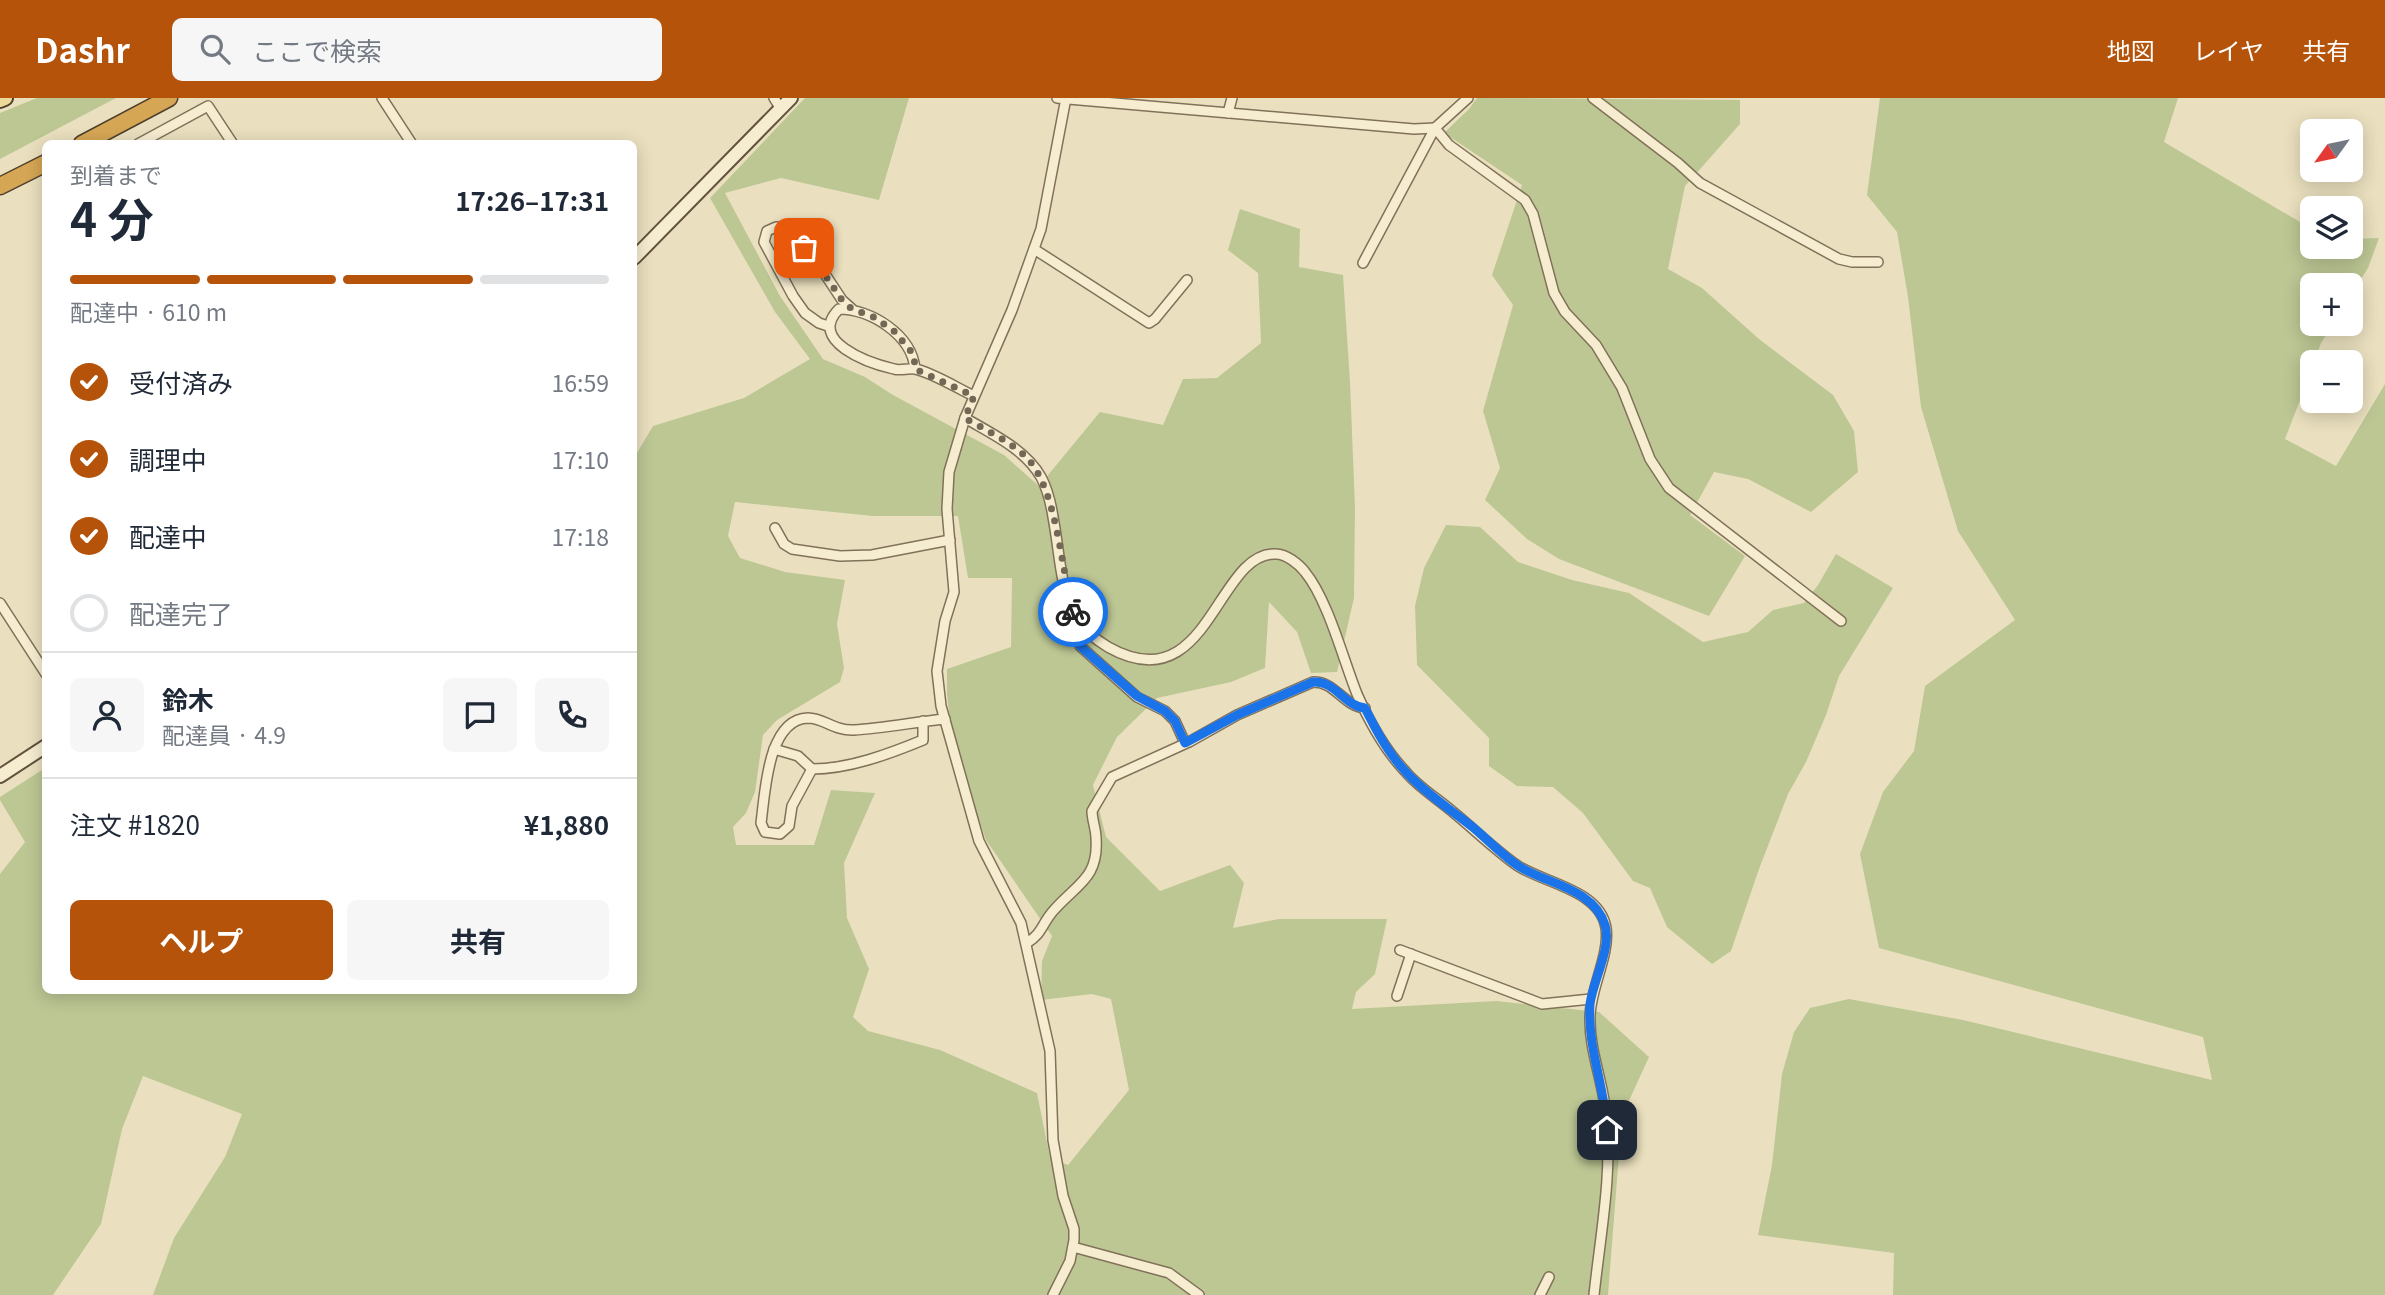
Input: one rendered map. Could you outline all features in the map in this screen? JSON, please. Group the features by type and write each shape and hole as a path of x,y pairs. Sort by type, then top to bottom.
{"highway":[{"path":"90,140 169,98"},
{"path":"0,186 42,165"}],"main road":[{"path":"0,100 5,98"}],"street":[{"path":"382,98 408,140"},
{"path":"637,255 777,103 792,98"},
{"path":"1228,113 1232,98"},
{"path":"1363,263 1435,128 1468,98"},
{"path":"1593,98 1700,183 1839,259 1878,262"},
{"path":"1053,1295 1070,1261 1074,1229 1063,1196 1053,1140 1050,1051 1027,943 1017,913 979,841 945,719 937,671 945,621 954,592 947,509 949,472 965,418 1012,310 1041,229 1062,99 1414,129 1435,128"},
{"path":"145,140 208,106 230,140"},
{"path":"1435,128 1449,145 1525,200 1533,214 1554,293 1565,312 1596,345 1622,388 1650,459 1669,488 1841,621"},
{"path":"828,326 805,313 793,296 764,242 767,231 776,227 783,228 814,259 842,300 852,309"},
{"path":"1034,249 1149,323 1187,280"},
{"path":"915,369 914,355 894,331 872,316 852,309 839,309 831,316 828,326 831,337 849,352 895,370 915,369 974,396"},
{"path":"965,418 1027,458 1042,478 1049,498 1065,584 1074,616 1073,631 1080,646 1137,696 1165,711 1175,721 1185,743"},
{"path":"775,528 784,544 792,549 840,556 872,555 950,540"},
{"path":"1074,616 1092,636 1109,648 1137,659 1154,660 1176,653 1205,626 1242,570 1257,557 1278,554 1293,560 1306,572 1365,708 1382,740 1406,773 1519,867 1575,892 1596,907 1606,927 1604,948 1591,999 1591,1038 1606,1111 1609,1149 1594,1295"},
{"path":"0,603 42,668"},
{"path":"1027,943 1038,936 1052,912 1089,877 1096,861 1092,811 1112,777 1237,715 1313,682 1322,681 1355,707 1365,708"},
{"path":"812,769 792,806 789,826 780,834 765,832 761,824 774,749 788,727 805,718 818,720 836,729 854,730 945,719"},
{"path":"774,749 798,757 812,769 828,769 895,751 923,740 923,721"},
{"path":"0,776 42,749"},
{"path":"1400,950 1542,1004 1591,999"},
{"path":"1397,996 1411,954"},
{"path":"1073,1247 1168,1273 1199,1295"},
{"path":"1540,1295 1549,1277"}],"green space":[{"path":"37,98 116,98 0,159 0,113"},
{"path":"805,98 909,98 879,200 781,178 725,193 780,296 823,359 865,377 1004,455 1039,486 1100,412 1163,425 1183,379 1217,378 1261,343 1258,273 1228,250 1240,209 1300,229 1299,267 1343,275 1355,507 1354,598 1337,672 1311,673 1297,632 1269,602 1265,668 1231,682 1157,698 1117,737 1093,785 1106,837 1160,891 1230,865 1244,883 1233,928 1279,919 1387,919 1375,974 1356,992 1352,1009 1496,1001 1599,1012 1649,1057 1622,1116 1608,1295 153,1295 174,1238 225,1157 242,1114 143,1076 122,1129 101,1224 53,1295 0,1295 0,874 25,842 0,797 42,770 42,994 637,994 637,453 653,426 744,398 810,359 775,312 710,198","holes":["735,502 873,516 958,516 968,578 1012,578 1011,647 947,669 953,748 986,840 1052,936 1042,961 1041,1000 1092,994 1111,999 1129,1090 1068,1165 1050,1158 1037,1093 940,1050 868,1031 853,1017 869,969 847,918 844,863 875,793 831,790 814,845 736,845 733,827 746,813 755,792 763,735 777,720 840,682 844,668 837,624 845,580 785,572 740,558 728,536"]},
{"path":"1477,98 1740,100 1740,124 1685,186 1668,269 1702,288 1759,339 1833,395 1854,431 1858,472 1811,512 1748,479 1714,472 1690,515 1745,556 1709,616 1559,559 1527,539 1485,500 1500,468 1483,411 1513,305 1492,275 1522,185 1444,133"},
{"path":"1880,98 2178,98 2164,142 2300,222 2300,259 2363,259 2363,239 2379,238 2363,276 2363,273 2300,273 2300,336 2325,336 2318,350 2300,350 2300,400 2285,439 2336,466 2385,384 2385,1295 1893,1295 1894,1253 1758,1235 1772,1165 1782,1074 1794,1032 1810,1008 1849,999 1963,1020 2212,1080 2203,1037 1879,948 1860,854 1883,792 1914,751 1925,686 2015,620 1958,531 1921,407 1897,232 1867,195"},
{"path":"1446,525 1480,527 1518,562 1572,580 1629,593 1703,642 1748,632 1773,610 1804,603 1836,554 1893,588 1839,676 1806,762 1788,794 1731,951 1712,964 1667,927 1650,888 1633,881 1583,813 1553,787 1517,786 1489,766 1489,738 1417,665 1415,606 1424,568"}],"way so far":[{"path":"804,248 842,300 852,309 872,316 894,331 914,355 915,369 974,396 965,418 1027,458 1042,478 1049,498 1073,612"}],"route":[{"path":"1073,612 1073,631 1089,657 1115,675 1137,696 1165,711 1175,721 1185,743 1237,715 1313,682 1322,681 1355,707 1365,708 1382,740 1406,773 1519,867 1575,892 1596,907 1606,927 1604,948 1591,999 1590,1019 1607,1130"}]}
